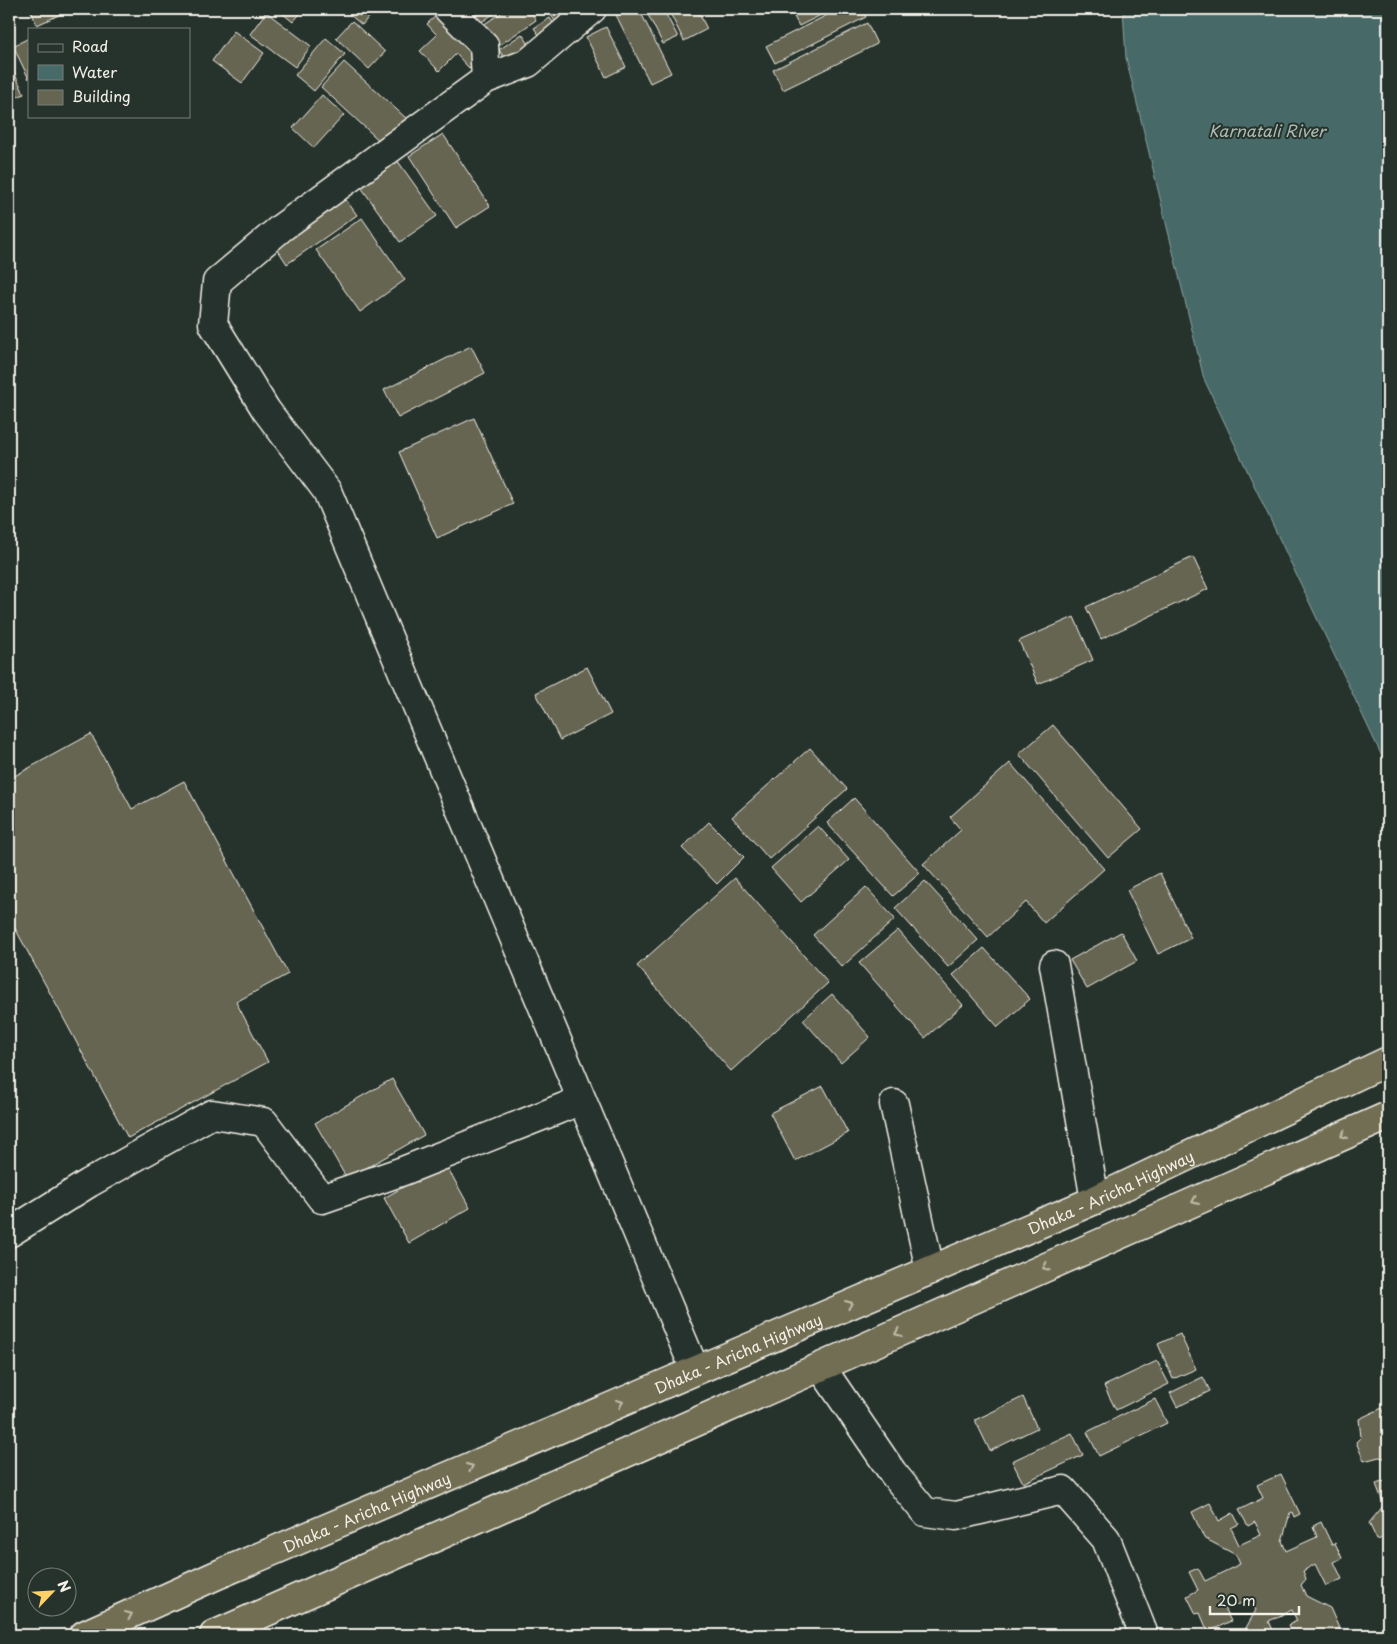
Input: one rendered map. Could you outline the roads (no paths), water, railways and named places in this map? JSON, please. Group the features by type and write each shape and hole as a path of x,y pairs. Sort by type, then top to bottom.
{"highway":[{"name":"Dhaka - Aricha Highway","path":"84,1635 217,1575 1095,1200 1385,1062"},
{"path":"214,1635 1388,1116"}],"street":[{"path":"448,9 484,45 486,80"},
{"path":"592,9 528,62 486,80 281,228 217,282 213,324 266,410 327,491 695,1370"},
{"path":"1054,965 1095,1200"},
{"path":"9,1233 89,1184 212,1114 264,1122 322,1199 404,1171 582,1100"},
{"path":"894,1104 930,1270"},
{"path":"821,1367 893,1473 925,1512 956,1516 1063,1490 1106,1539 1144,1635"}],"water":[{"name":"Karnatali River","path":"1123,9 1388,9 1388,769 1204,379 1126,58"}]}
